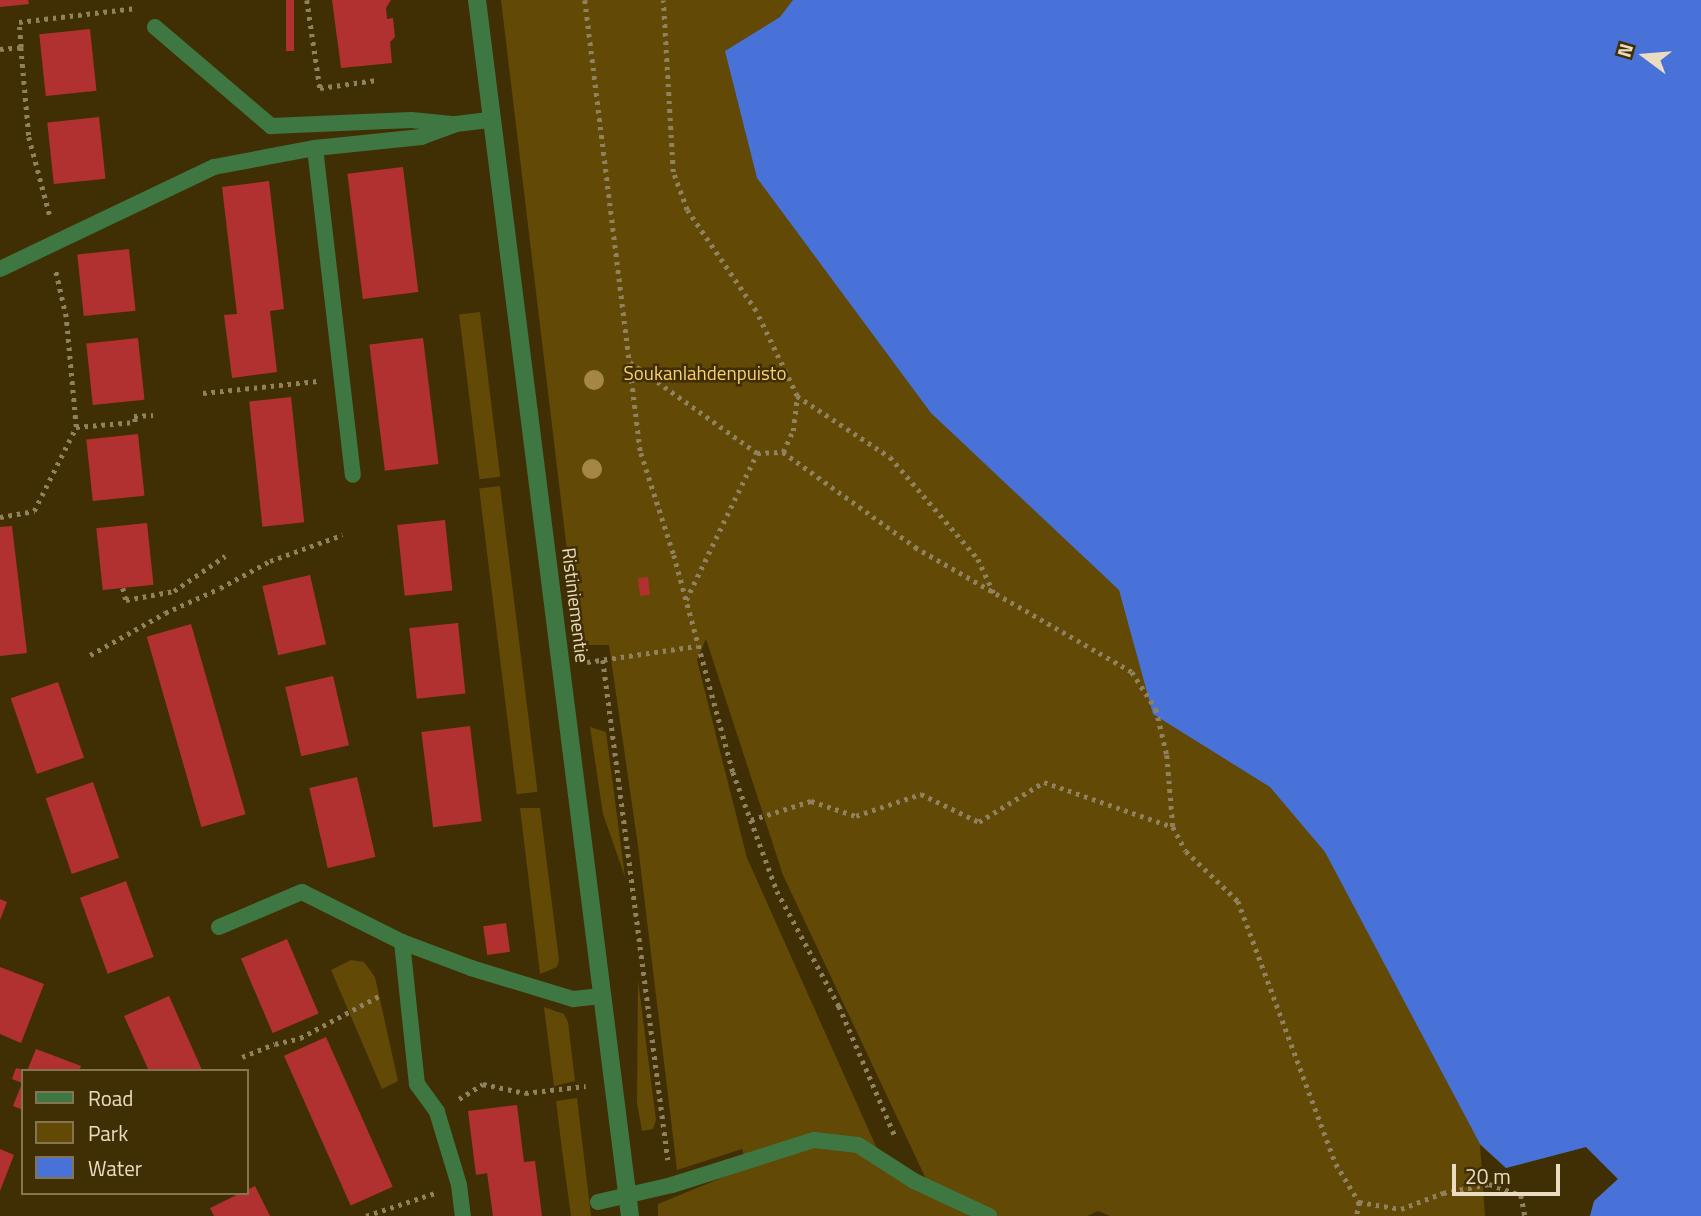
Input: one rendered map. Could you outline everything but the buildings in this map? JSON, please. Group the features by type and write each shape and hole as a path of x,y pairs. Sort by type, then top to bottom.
{"street":[{"name":"Ristiniementie","path":"477,0 563,665 630,1216"}],"lane":[{"path":"155,27 271,126 411,120 456,124 491,120"},
{"path":"0,269 214,167 315,148 421,137 456,124"},
{"path":"315,148 354,475"},
{"path":"219,927 302,892 402,942 471,968 573,999 602,996"},
{"path":"402,942 417,1084 437,1112 459,1185 463,1216"},
{"path":"598,1202 671,1185 814,1140 858,1145 914,1181 989,1216"}],"path":[{"path":"307,0 320,88 376,80"},
{"path":"585,0 641,453 686,600 733,772 776,891 839,1006 914,1181"},
{"path":"663,0 673,172 687,210 756,312 797,396 890,457 978,559 994,594"},
{"path":"0,517 34,512 76,427 66,317 53,243 29,137 19,22 136,8"},
{"path":"0,49 21,47"},
{"path":"629,362 757,453 783,452 915,547 1132,672 1156,709 1167,755 1172,827 1185,851 1238,901 1336,1164 1359,1202 1357,1216"},
{"path":"203,393 290,384"},
{"path":"783,452 793,431 797,396"},
{"path":"76,427 135,422 134,416 153,415"},
{"path":"686,600 757,453"},
{"path":"90,655 165,613 270,561 342,535"},
{"path":"123,588 126,600 174,592 225,556"},
{"path":"563,665 697,646"},
{"path":"603,660 671,1185"},
{"path":"751,820 811,801 856,816 921,794 979,822 1044,782 1172,827"},
{"path":"242,1057 300,1038 407,981"},
{"path":"472,1091 483,1084 525,1093 586,1086"},
{"path":"1359,1202 1401,1209 1443,1193 1489,1184 1521,1195 1525,1216"},
{"path":"366,1216 459,1185"}],"green space":[{"name":"Soukanlahdenpuisto","path":"501,0 1301,0 1701,1216 1590,1216 1594,1201 1618,1179 1586,1147 1506,1168 1480,1145 1485,1216 1110,1216 1098,1211 1087,1216 998,1216 927,1181 783,875 706,639 697,660 747,858 887,1171 970,1216 658,1216 658,1204 748,1167 742,1149 677,1170 638,846 609,645 586,645 577,634"},
{"path":"480,312 500,477 479,479 459,315"},
{"path":"500,486 538,792 517,794 479,489"},
{"path":"590,727 606,732 625,877 603,814"},
{"path":"520,808 540,808 559,960 557,967 540,974"},
{"path":"351,960 364,962 375,977 398,1081 382,1089 331,970"},
{"path":"638,980 656,1120 653,1129 642,1131 637,1103"},
{"path":"544,1007 564,1014 568,1022 575,1081 554,1086"},
{"path":"577,1098 591,1216 571,1216 556,1101"}],"water":[{"path":"793,0 1701,0 1701,1216 1590,1216 1594,1201 1618,1179 1586,1147 1506,1168 1480,1144 1325,852 1270,787 1153,714 1119,590 931,413 757,178 725,51 780,17"}]}
